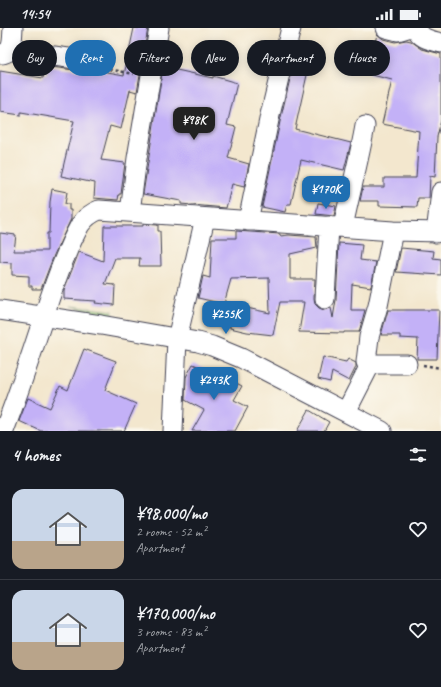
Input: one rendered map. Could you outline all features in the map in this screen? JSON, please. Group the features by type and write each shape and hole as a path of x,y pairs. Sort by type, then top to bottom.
{"street":[{"path":"14,28 5,52 65,58"},
{"path":"130,212 150,77 159,28"},
{"path":"248,221 270,115 291,28"},
{"path":"386,28 398,31 408,28"},
{"path":"416,28 417,32 422,37 441,43"},
{"path":"325,299 336,226 357,171 365,126"},
{"path":"8,429 52,290 68,250 81,224 92,213 99,210 392,231 439,232 441,192"},
{"path":"173,431 177,338 205,218"},
{"path":"369,367 366,362 369,338 378,306 392,231"},
{"path":"0,310 177,338 212,346 240,358 382,431"},
{"path":"346,412 369,367 376,364 407,364"}],"path":[{"path":"116,71 150,77"}],"green space":[{"path":"70,306 113,311 111,317"}],"building":[{"path":"134,28 148,28 146,40 131,40"},
{"path":"377,34 383,39 387,40 376,40"},
{"path":"390,41 411,41 422,49 441,54 441,120 437,137 435,177 430,176 429,198 418,198 417,207 379,206 379,201 360,201 363,187 384,187 384,178 416,178 419,131 382,124 392,80 376,76 390,76"},
{"path":"57,68 65,69 65,76 116,76 116,74 124,76 140,76 137,92 130,90 121,129 110,126 101,160 125,163 121,194 119,194 118,200 94,198 95,183 61,176 74,121 21,112 21,115 0,112 0,71 12,73 12,76 31,76 43,78 44,76 57,76"},
{"path":"183,71 191,73 191,76 213,78 213,76 237,83 227,125 236,127 228,158 249,164 244,187 232,184 226,208 181,204 181,201 143,194 162,76 183,76"},
{"path":"291,76 307,76 295,129 351,143 344,170 301,160 291,204 287,204 285,212 262,207"},
{"path":"52,189 67,192 65,204 69,204 71,219 54,255 41,289 32,289 32,286 29,286 29,276 12,275 12,263 0,262 0,233 16,235 14,251 47,251 47,233 49,233"},
{"path":"318,203 336,206 334,216 316,214"},
{"path":"143,224 158,225 158,231 160,231 161,266 139,266 140,258 115,258 105,284 115,285 114,305 95,303 96,301 64,299 64,290 79,252 103,261 104,226 143,226"},
{"path":"236,231 280,234 280,236 289,235 316,237 317,248 290,254 290,279 315,279 315,304 324,310 331,308 333,318 336,300 339,243 362,245 360,260 376,262 371,287 352,284 351,310 365,310 359,332 299,332 304,302 280,302 273,335 247,332 230,328 230,326 224,324 228,304 270,313 269,278 231,279 224,304 198,298 203,276 210,278 212,238 236,238"},
{"path":"401,248 434,251 433,258 441,259 441,275 396,272"},
{"path":"388,310 439,310 437,359 417,359 418,339 400,338 400,335 381,335"},
{"path":"84,349 116,361 105,390 136,404 124,431 41,431 19,421 28,398 50,408 60,386 68,390"},
{"path":"323,357 346,362 348,359 356,363 356,367 349,381 332,372 330,382 318,379"},
{"path":"193,364 223,378 223,376 242,386 234,400 248,407 235,431 192,431 204,410 185,400 186,377"},
{"path":"309,410 329,422 324,431 297,431"}]}
